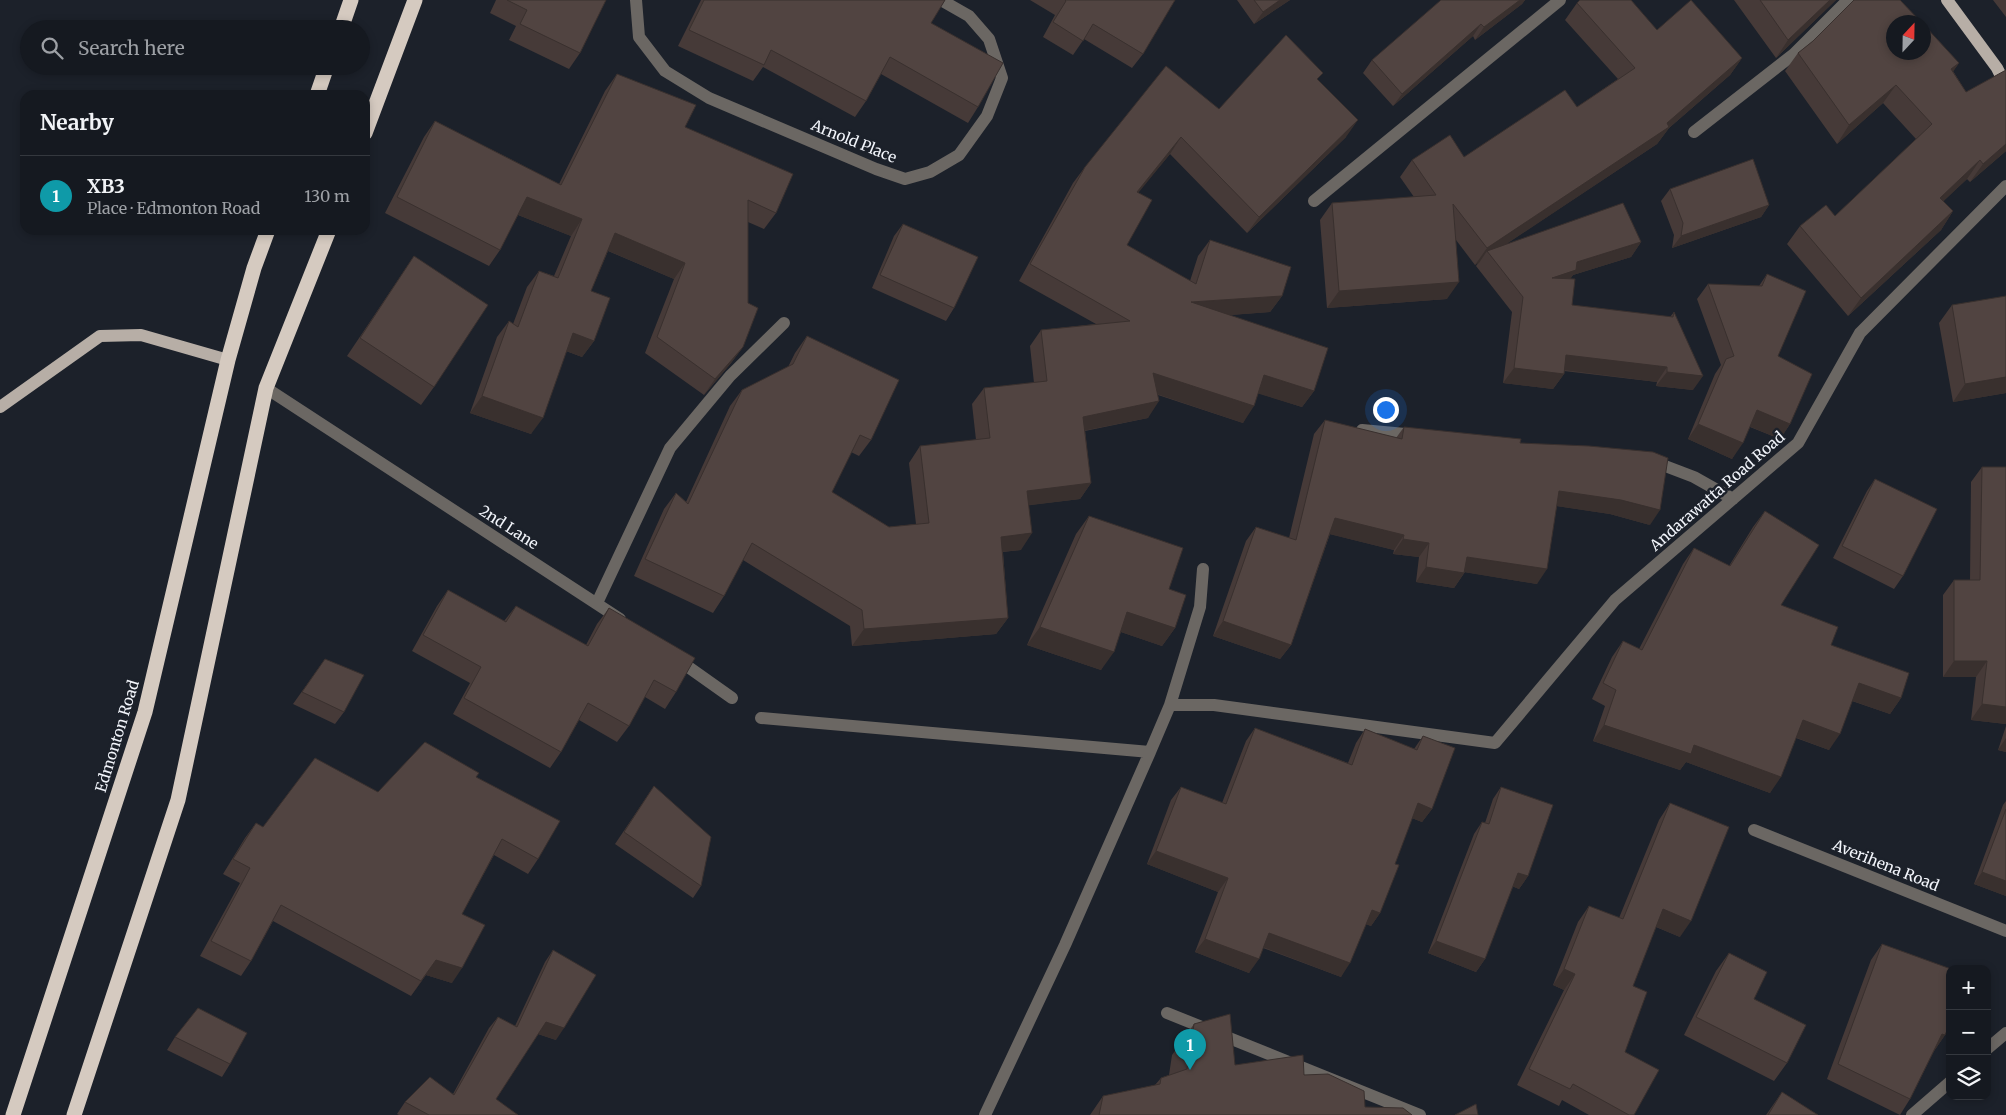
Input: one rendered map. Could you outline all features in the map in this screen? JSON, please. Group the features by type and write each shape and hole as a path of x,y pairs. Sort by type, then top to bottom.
{"highway":[{"path":"344,20 351,0"},
{"path":"370,120 415,0"},
{"path":"319,90 324,75"},
{"name":"Edmonton Road","path":"13,1115 145,712 228,360 254,268 266,235"},
{"path":"74,1115 178,800 266,388 326,235"}],"main road":[{"path":"1947,0 1997,68 2006,86"},
{"path":"0,407 100,336 142,335 228,360"}],"street":[{"name":"Arnold Place","path":"636,0 639,37 665,71 708,98 876,169 905,178 930,172 959,155 987,116 1002,78 989,39 969,16 941,0"},
{"path":"1314,201 1560,0"},
{"path":"1694,132 1794,54 1848,0"},
{"name":"Andarawatta Road Road","path":"1170,705 1214,705 1494,743 1615,600 1798,443 1860,333 2006,186"},
{"path":"597,603 670,448 730,376 784,323"},
{"name":"2nd Lane","path":"266,388 629,625"},
{"path":"1362,430 1429,436"},
{"path":"1636,458 1645,459 1694,477 1733,499"},
{"path":"985,1115 1066,945 1170,705 1200,606 1203,569"},
{"path":"668,653 732,698"},
{"path":"761,718 1150,752"},
{"name":"Averihena Road","path":"1754,830 2006,931"},
{"path":"1167,1013 1420,1115"},
{"path":"1991,1046 2006,1033"},
{"path":"1912,1115 1946,1085"}],"building":[{"path":"507,0 606,0 580,53 520,24 527,10"},
{"path":"704,0 945,0 931,23 1003,63 978,107 890,57 866,101 771,50 764,65 689,30"},
{"path":"1065,0 1175,0 1143,54 1093,24 1083,41 1053,22"},
{"path":"1254,0 1280,0 1263,12"},
{"path":"1441,0 1520,0 1484,27 1481,24 1402,94 1372,60"},
{"path":"1580,0 1631,0 1657,30 1691,0 1742,58 1667,123 1669,127 1487,248 1453,204 1459,282 1339,291 1332,203 1436,195 1412,160 1450,135 1464,157 1565,90 1577,107 1635,68 1577,3"},
{"path":"1760,0 1830,0 1788,40"},
{"path":"1854,0 1900,0 1914,15 1886,15 1886,60 1931,60 1931,33 1959,63 1951,69 1966,92 2006,70 2006,144 1983,164 1980,160 1940,198 1953,211 1861,298 1800,226 1826,205 1835,216 1932,124 1896,85 1849,125 1798,53 1813,41"},
{"path":"1286,35 1323,73 1317,79 1358,120 1259,217 1181,137 1137,192 1152,200 1127,245 1196,284 1210,240 1291,267 1282,296 1191,302 1328,348 1314,391 1264,375 1254,406 1153,373 1159,401 1083,417 1091,483 1027,491 1032,533 1001,537 1008,618 864,629 862,610 752,543 724,596 645,559 676,493 688,504 742,390 793,364 807,336 899,380 871,440 860,435 832,492 889,527 929,523 920,446 990,438 984,388 1047,381 1041,330 1130,321 1030,264 1085,167 1166,66 1219,109"},
{"path":"617,74 696,105 685,127 793,174 776,213 748,200 748,303 758,308 743,347 715,379 657,337 685,263 615,233 591,291 610,298 594,341 573,333 543,418 482,396 509,321 518,327 539,271 558,278 582,219 527,197 500,250 397,197 435,121 561,185"},
{"path":"1753,159 1769,205 1681,236 1683,223 1670,189"},
{"path":"1623,203 1641,242 1577,262 1576,270 1552,278 1575,279 1572,305 1673,317 1674,312 1703,376 1667,372 1667,367 1566,355 1564,374 1514,368 1523,297 1487,251"},
{"path":"903,224 978,257 954,308 880,275"},
{"path":"414,256 488,305 434,387 360,338"},
{"path":"1767,274 1806,291 1778,356 1812,374 1790,424 1757,410 1743,443 1698,424 1726,359 1734,356 1708,284 1762,286"},
{"path":"2006,296 2006,377 1965,384 1952,305"},
{"path":"1325,420 1402,439 1404,427 1521,439 1520,443 1589,446 1653,452 1668,458 1660,510 1621,500 1559,491 1547,569 1467,557 1464,573 1426,567 1429,543 1403,539 1404,535 1335,518 1291,645 1223,621 1256,527 1296,540"},
{"path":"1982,467 2006,467 2006,707 1982,704 1987,661 1954,661 1954,580 1980,580"},
{"path":"1875,479 1937,509 1903,576 1842,546"},
{"path":"1765,511 1819,545 1781,605 1838,627 1831,645 1909,673 1901,698 1859,683 1840,734 1803,720 1781,777 1694,745 1691,754 1604,725 1616,690 1603,683 1623,641 1642,650 1694,548 1730,566"},
{"path":"1089,516 1183,548 1169,589 1186,595 1175,628 1127,612 1114,652 1040,627"},
{"path":"448,590 506,622 516,606 588,646 609,608 695,658 676,692 654,680 629,726 588,703 561,752 464,698 481,667 423,635"},
{"path":"325,659 364,675 344,712 302,692"},
{"path":"1255,728 1352,765 1365,729 1417,750 1423,736 1455,748 1432,809 1418,803 1395,864 1399,865 1380,913 1372,910 1350,963 1269,933 1259,959 1205,939 1228,878 1156,851 1181,787 1226,804"},
{"path":"425,742 479,773 476,777 560,821 538,859 502,839 462,914 485,925 462,968 436,960 421,981 281,905 251,961 211,941 250,868 233,859 256,823 263,827 315,758 378,792"},
{"path":"654,786 711,837 701,886 624,832"},
{"path":"1501,787 1553,805 1528,876 1518,873 1485,959 1436,941 1482,822 1489,824"},
{"path":"1670,803 1729,827 1691,921 1663,909 1633,986 1647,992 1625,1052 1659,1070 1634,1115 1629,1115 1573,1084 1570,1089 1529,1069 1575,974 1564,969 1589,906 1623,919"},
{"path":"2006,809 2006,881 1982,872"},
{"path":"1882,944 1946,967 1946,1033 1945,1035 1942,1034 1910,1099 1838,1064"},
{"path":"553,950 596,975 564,1028 546,1022 496,1099 518,1115 429,1115 405,1102 430,1077 454,1095 498,1017 517,1027"},
{"path":"1729,953 1767,972 1754,999 1806,1025 1787,1063 1696,1017"},
{"path":"198,1008 247,1033 230,1064 175,1037"},
{"path":"1230,1014 1235,1065 1303,1055 1304,1075 1328,1074 1364,1091 1365,1107 1403,1108 1412,1115 1099,1115 1103,1096 1160,1084 1161,1078 1187,1069 1194,1024"},
{"path":"1782,1092 1818,1115 1768,1115"},
{"path":"1476,1104 1478,1115 1455,1115"}],"place":[{"name":"XB3","path":"1190,1070"}]}
